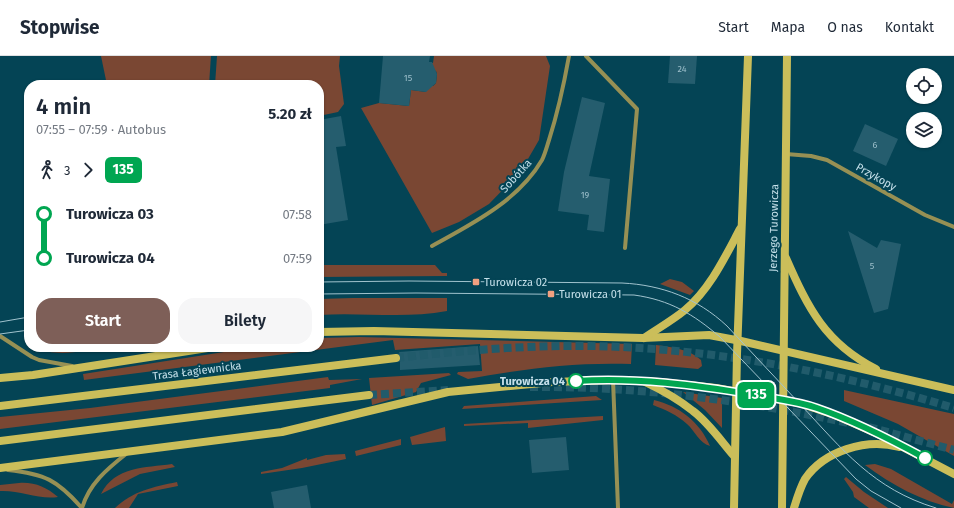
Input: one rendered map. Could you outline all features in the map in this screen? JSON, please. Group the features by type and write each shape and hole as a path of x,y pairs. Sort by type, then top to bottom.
{"main road":[{"path":"734,508 737,340 748,56"},
{"name":"Jerzego Turowicza","path":"782,508 787,56"},
{"path":"643,338 685,310 694,301 712,280 742,226"},
{"path":"785,256 807,305 831,338 859,360 894,377"},
{"path":"324,332 374,331 643,338 709,335 784,350 954,390"},
{"path":"0,378 181,352"},
{"name":"Trasa Łagiewnicka","path":"0,406 396,358"},
{"path":"0,469 282,432 448,392 552,382 613,380 677,384 799,403 835,415 876,433 954,474"},
{"path":"641,381 661,390 693,411 710,427 734,456"},
{"path":"0,441 369,396"},
{"path":"794,508 805,480 824,461 837,452 875,445 892,445 911,451"}],"street":[{"name":"Sobótka","path":"432,246 469,226 503,204 527,180 543,159 563,86 569,56"},
{"path":"586,56 637,109 625,248"},
{"name":"Przykopy","path":"786,154 811,156 827,160 925,215 954,226"},
{"path":"0,336 24,352"},
{"path":"24,352 39,360 83,367"},
{"path":"613,380 618,508"},
{"path":"0,469 31,472 47,478 68,492 82,507 89,491 100,476 128,452"}],"shaded area":[{"path":"101,56 211,56 209,80 106,80"},
{"path":"217,56 340,56 339,66 344,104 338,112 324,115 324,80 215,80"},
{"path":"434,56 546,56 550,66 539,140 521,171 489,204 459,222 432,233 361,108 379,103 409,106 411,90 426,92 427,85 433,86 436,83 436,71 429,69 430,63 433,63"},
{"path":"324,265 435,265 442,273 447,273 447,276 324,277"},
{"path":"670,279 682,282 694,291 690,295 660,284"},
{"path":"447,298 447,311 415,315 324,315 324,299"},
{"path":"359,337 632,344 631,364 569,365 508,372 468,379 457,374 458,372 482,371 480,344 395,350 393,340 324,349 324,338"},
{"path":"656,345 691,353 701,360 702,366 698,369 655,365"},
{"path":"52,352 79,352 70,353"},
{"path":"224,352 300,352 84,380 83,374"},
{"path":"449,373 451,375 421,383 416,392 372,405 369,378"},
{"path":"328,377 329,380 362,379 330,385 330,388 0,429 0,417 90,408"},
{"path":"844,390 954,414 954,456 898,424 844,401"},
{"path":"683,392 722,398 722,428 705,410"},
{"path":"596,396 602,400 462,409 464,406"},
{"path":"654,400 672,406 688,416 701,430 710,446 703,442 687,424 679,418 653,405"},
{"path":"603,416 603,420 528,428 528,423 464,426 464,424"},
{"path":"445,427 446,441 412,445 410,437"},
{"path":"401,439 401,445 356,456 355,451"},
{"path":"345,454 346,459 302,468 261,474 261,472 282,468 307,458 307,460 326,455"},
{"path":"172,464 175,467 140,474 101,494 114,478 122,473 141,468"},
{"path":"875,464 891,469 952,504 954,500 954,508 918,497 896,486 865,465"},
{"path":"846,477 864,492 888,508 869,508 854,497 853,492 844,479"},
{"path":"177,482 178,486 138,494 129,508 115,508 129,497 144,490"},
{"path":"30,483 40,486 49,490 58,497 51,498 0,491 0,485"}],"building":[{"path":"383,56 430,56 429,62 432,62 437,74 436,83 426,92 411,90 409,106 379,103"},
{"path":"670,56 697,56 695,84 668,83"},
{"path":"582,97 605,103 589,176 610,179 604,232 587,230 589,215 558,211 564,172"},
{"path":"341,116 346,146 336,147 348,220 324,224 324,119"},
{"path":"865,124 898,139 886,166 853,151"},
{"path":"848,231 877,248 881,240 901,244 888,309 874,313"},
{"path":"478,346 480,365 400,370 401,358 399,352"},
{"path":"566,437 569,470 532,473 529,440"},
{"path":"307,485 311,508 274,508 271,492"}],"tunnel":[{"path":"396,358 540,346 589,346 682,351 773,364 819,373 864,383 954,408"},
{"path":"530,387 610,389 690,396 730,401 848,423"},
{"path":"369,395 448,390"},
{"path":"869,427 954,450"}],"tram line":[{"path":"324,282 409,281 622,283 637,284 665,290 691,301 716,316 860,466 894,490 914,500 936,508"},
{"path":"324,294 416,293 634,295 647,297 670,304 700,321 720,337 856,479 871,491 901,508"},
{"path":"0,322 24,318"},
{"path":"0,334 24,331"}],"bus line":[{"name":"135","path":"576,381 613,380 668,383 716,388 799,403 818,408 865,428 925,458"}],"place":[{"name":"Turowicza 02","path":"476,282"},
{"name":"Turowicza 01","path":"551,294"},
{"name":"Turowicza 04","path":"576,381"}]}
